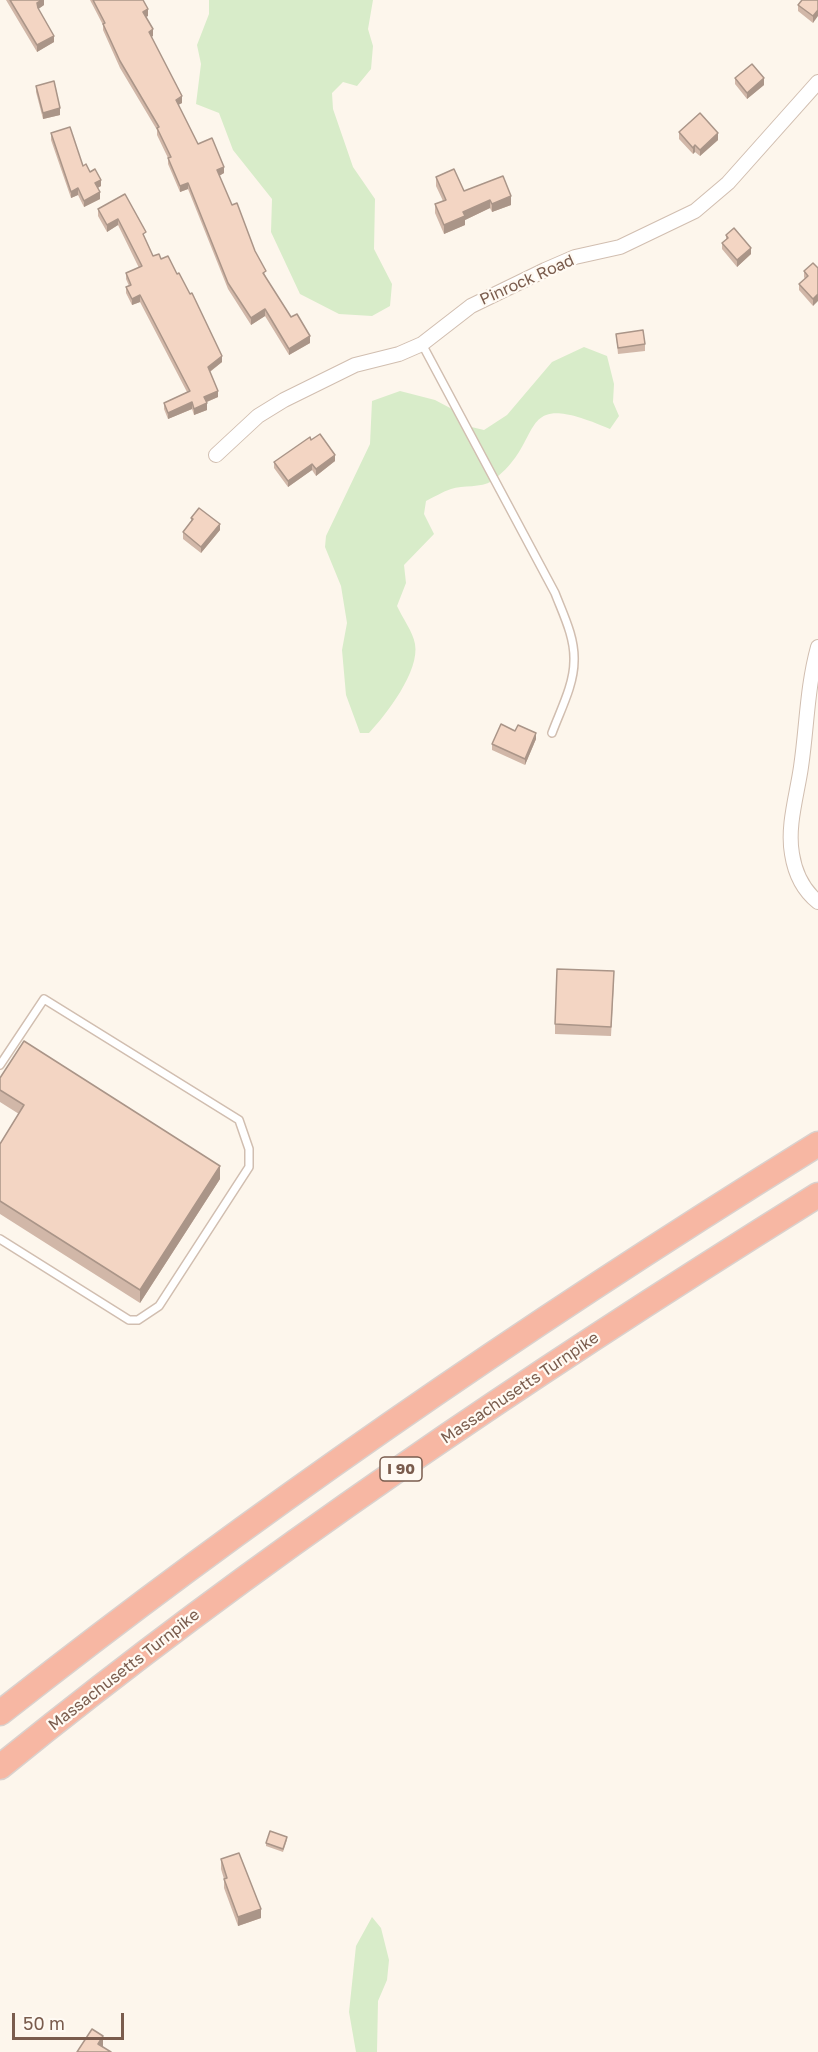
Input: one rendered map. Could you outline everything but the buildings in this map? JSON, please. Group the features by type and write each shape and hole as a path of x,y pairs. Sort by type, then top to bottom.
{"highway":[{"name":"I 90","path":"0,1713 169,1584 474,1366 658,1244 818,1144"},
{"name":"Massachusetts Turnpike","path":"0,1767 176,1629 314,1530 569,1354 818,1195"}],"street":[{"name":"Pinrock Road","path":"216,455 258,416 275,405 355,365 399,354 422,344 460,313 494,294 575,257 620,247 695,211 728,183 818,82"},
{"path":"818,647 809,685 803,754 790,841 797,874 807,892 818,902"}],"lane":[{"path":"422,344 555,593 571,634 574,661 568,688 552,733"},
{"path":"0,1065 44,999 239,1120 249,1149 249,1167 159,1306 138,1320 129,1320 0,1239"}],"green space":[{"path":"209,0 373,0 368,29 373,46 371,69 357,86 343,82 332,93 333,109 353,167 375,199 374,249 392,284 390,306 372,316 339,314 300,294 271,232 272,199 233,150 219,113 196,104 201,64 197,45 209,14"},
{"path":"584,347 607,356 614,384 613,402 619,416 610,429 579,417 558,413 544,416 535,424 521,450 509,465 492,481 483,485 451,489 426,501 424,514 434,534 404,565 406,583 397,606 414,639 415,655 412,667 400,692 384,715 369,733 360,733 346,695 342,650 347,623 341,586 325,547 326,536 370,444 372,401 400,391 435,400 452,409 463,425 484,430 507,415 552,362"},
{"path":"372,1917 381,1928 389,1960 387,1980 378,2001 377,2052 356,2052 349,2012 356,1946"}]}
